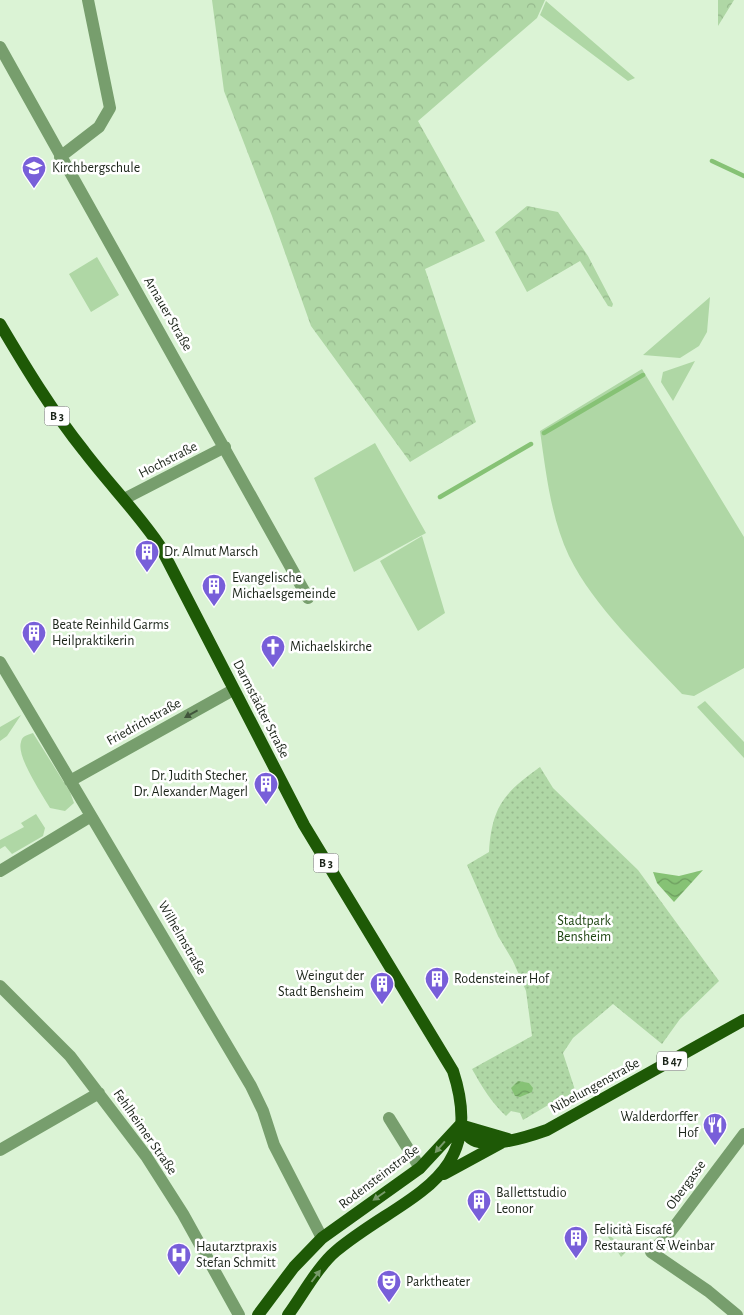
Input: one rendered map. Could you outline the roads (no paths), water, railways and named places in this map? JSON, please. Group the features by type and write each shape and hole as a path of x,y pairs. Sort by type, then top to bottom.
{"main road":[{"name":"Darmstädter Straße","path":"0,324 51,409 160,546 308,833 454,1071 459,1089 460,1125"},
{"name":"Nibelungenstraße","path":"460,1125 509,1140 525,1138 554,1126 744,1020"},
{"name":"Rodensteinstraße","path":"258,1315 294,1266 322,1238 420,1168 460,1125"},
{"name":"B 3","path":"288,1315 334,1253 440,1177 455,1153 460,1136 460,1125"},
{"name":"B 47","path":"440,1177 509,1140"}],"street":[{"path":"60,157 89,136 105,118 110,108 88,0"},
{"name":"Arnauer Straße","path":"0,47 308,598"},
{"name":"Hochstraße","path":"124,499 225,447"},
{"name":"Wilhelmstraße","path":"0,662 90,816 159,926 251,1086 263,1111 274,1145 322,1238"},
{"name":"Friedrichstraße","path":"70,781 233,690"},
{"path":"0,871 90,816"},
{"name":"Fehlheimer Straße","path":"0,986 70,1056 146,1156 175,1201 239,1315"},
{"path":"0,1150 99,1092"},
{"path":"389,1118 420,1168"},
{"name":"Obergasse","path":"736,1315 708,1292 651,1252 668,1235 744,1134"}],"water":[{"path":"703,870 674,902 657,883 653,872 679,876"},
{"path":"518,1081 529,1083 533,1088 532,1092 520,1097 515,1096 511,1088"}],"waterway":[{"path":"712,161 744,176"},
{"path":"544,433 643,375"},
{"path":"440,497 531,444"}],"place":[{"name":"Kirchbergschule","path":"34,189"},
{"name":"Dr. Almut Marsch","path":"147,573"},
{"name":"Evangelische Michaelsgemeinde","path":"214,607"},
{"name":"Beate Reinhild Garms Heilpraktikerin","path":"34,654"},
{"name":"Michaelskirche","path":"273,668"},
{"name":"Dr. Judith Stecher, Dr. Alexander Magerl","path":"266,805"},
{"name":"Rodensteiner Hof","path":"437,1000"},
{"name":"Weingut der Stadt Bensheim","path":"382,1005"},
{"name":"Walderdorffer Hof","path":"715,1146"},
{"name":"Ballettstudio Leonor","path":"479,1222"},
{"name":"Felicità Eiscafé Restaurant & Weinbar","path":"576,1259"},
{"name":"Hautarztpraxis Stefan Schmitt","path":"179,1276"},
{"name":"Parktheater","path":"389,1303"}],"park label":[{"name":"Stadtpark Bensheim","path":"584,930"}]}
